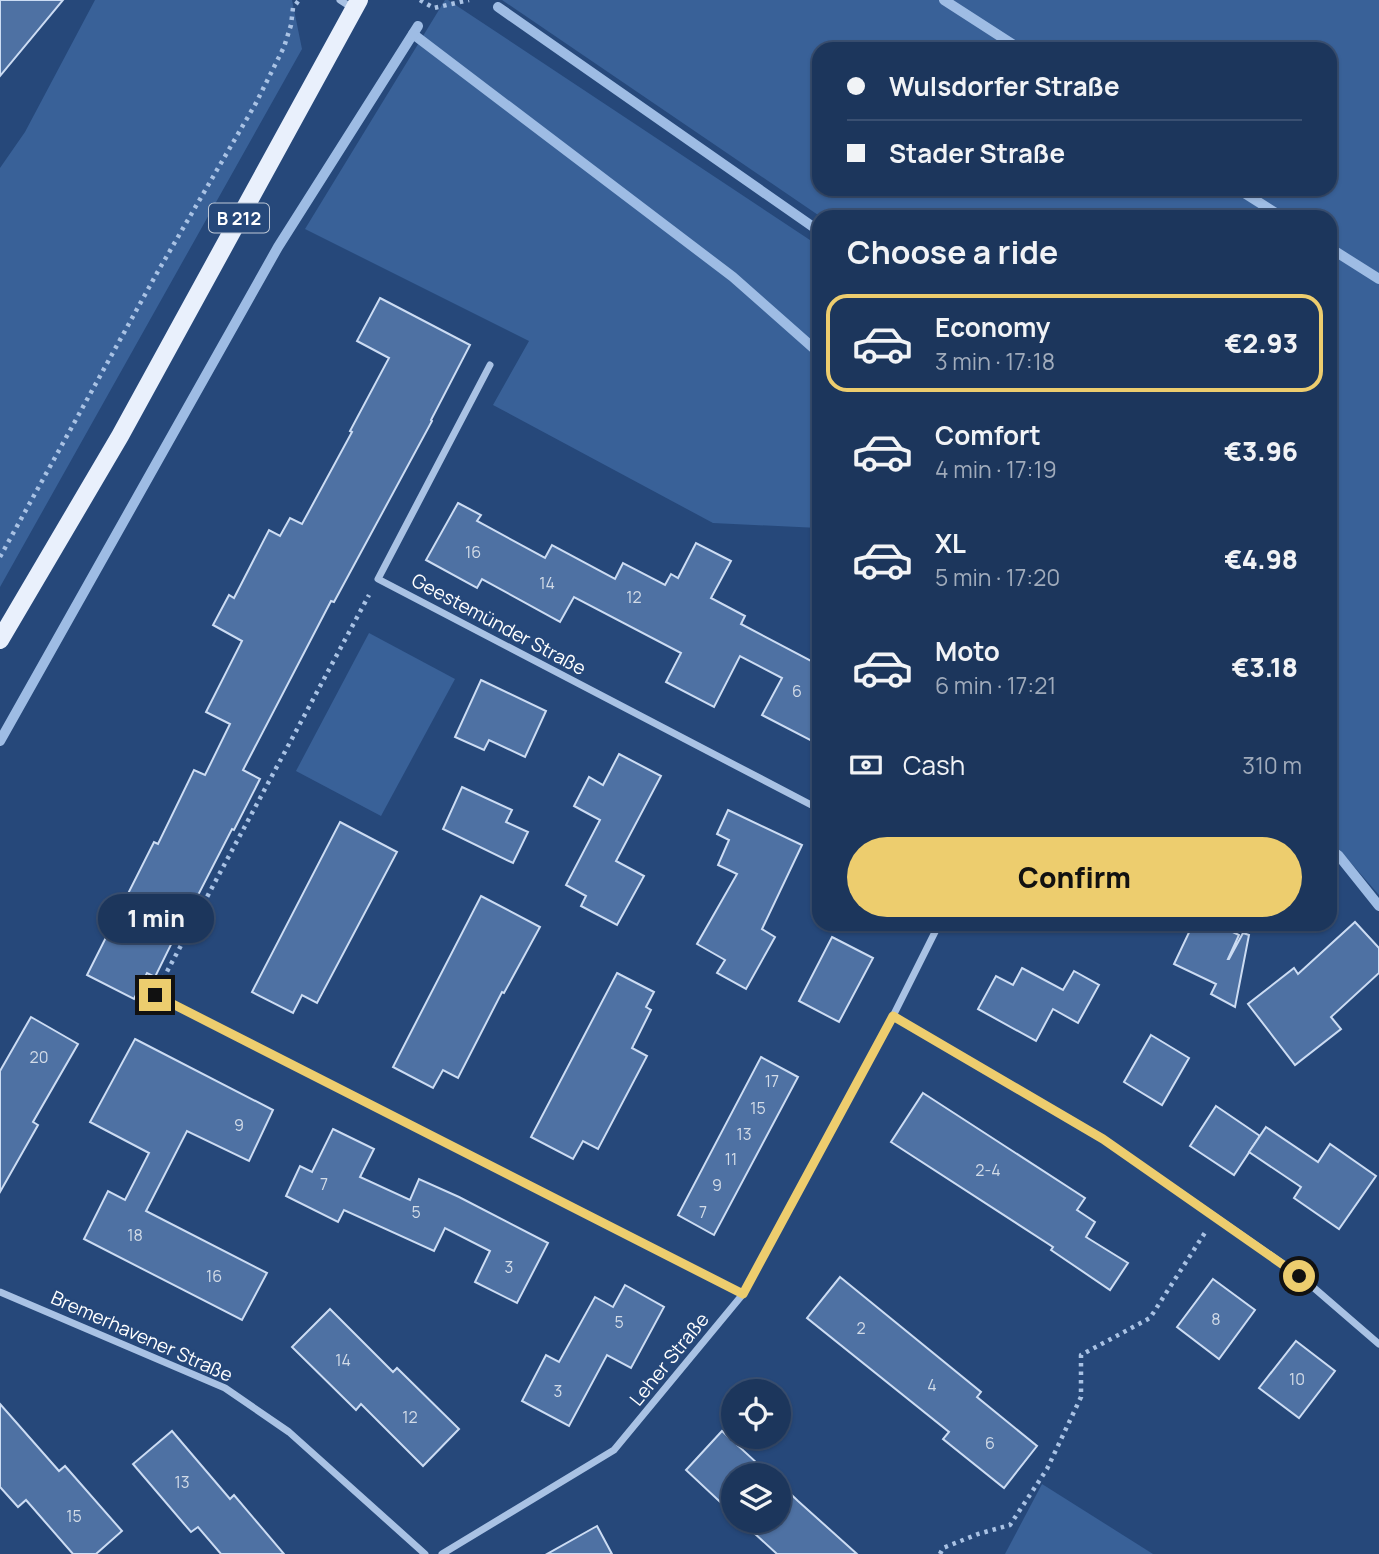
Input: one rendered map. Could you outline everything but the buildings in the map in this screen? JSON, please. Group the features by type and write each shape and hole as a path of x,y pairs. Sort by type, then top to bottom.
{"main road":[{"name":"B 212","path":"0,640 120,436 351,3"}],"street":[{"path":"378,579 491,365"},
{"name":"Geestemünder Straße","path":"378,579 812,805"},
{"name":"Leher Straße","path":"442,1554 614,1450 743,1294 936,931"},
{"path":"155,995 743,1294"},
{"path":"893,1016 1103,1139 1299,1276 1379,1344"},
{"name":"Bremerhavener Straße","path":"0,1292 225,1388 289,1432 425,1554"}],"path":[{"path":"0,557 268,79 284,47 293,8 299,0"},
{"path":"420,0 434,8 469,0"},
{"path":"155,995 378,579"},
{"path":"940,1554 943,1548 1010,1525 1047,1469 1081,1397 1082,1355 1150,1318 1215,1217"}],"shaded area":[{"path":"95,0 292,0 302,49 0,587 0,168 25,132"},
{"path":"445,0 448,0 812,241 812,528 713,523 493,405 529,341 305,229"},
{"path":"502,0 1379,0 1379,895 1337,847 1337,210 812,211"},
{"path":"369,633 455,679 381,816 296,771"},
{"path":"1042,1484 1153,1554 1005,1554"}],"waterway":[{"path":"944,0 1009,42"},
{"path":"498,7 812,226"},
{"path":"0,741 278,247 418,26"},
{"path":"413,34 733,277 812,347"},
{"path":"1249,196 1271,210"},
{"path":"1337,252 1379,279"},
{"path":"1337,854 1379,906"}],"route":[{"path":"155,995 743,1294 893,1016 1103,1139 1299,1276"}]}
